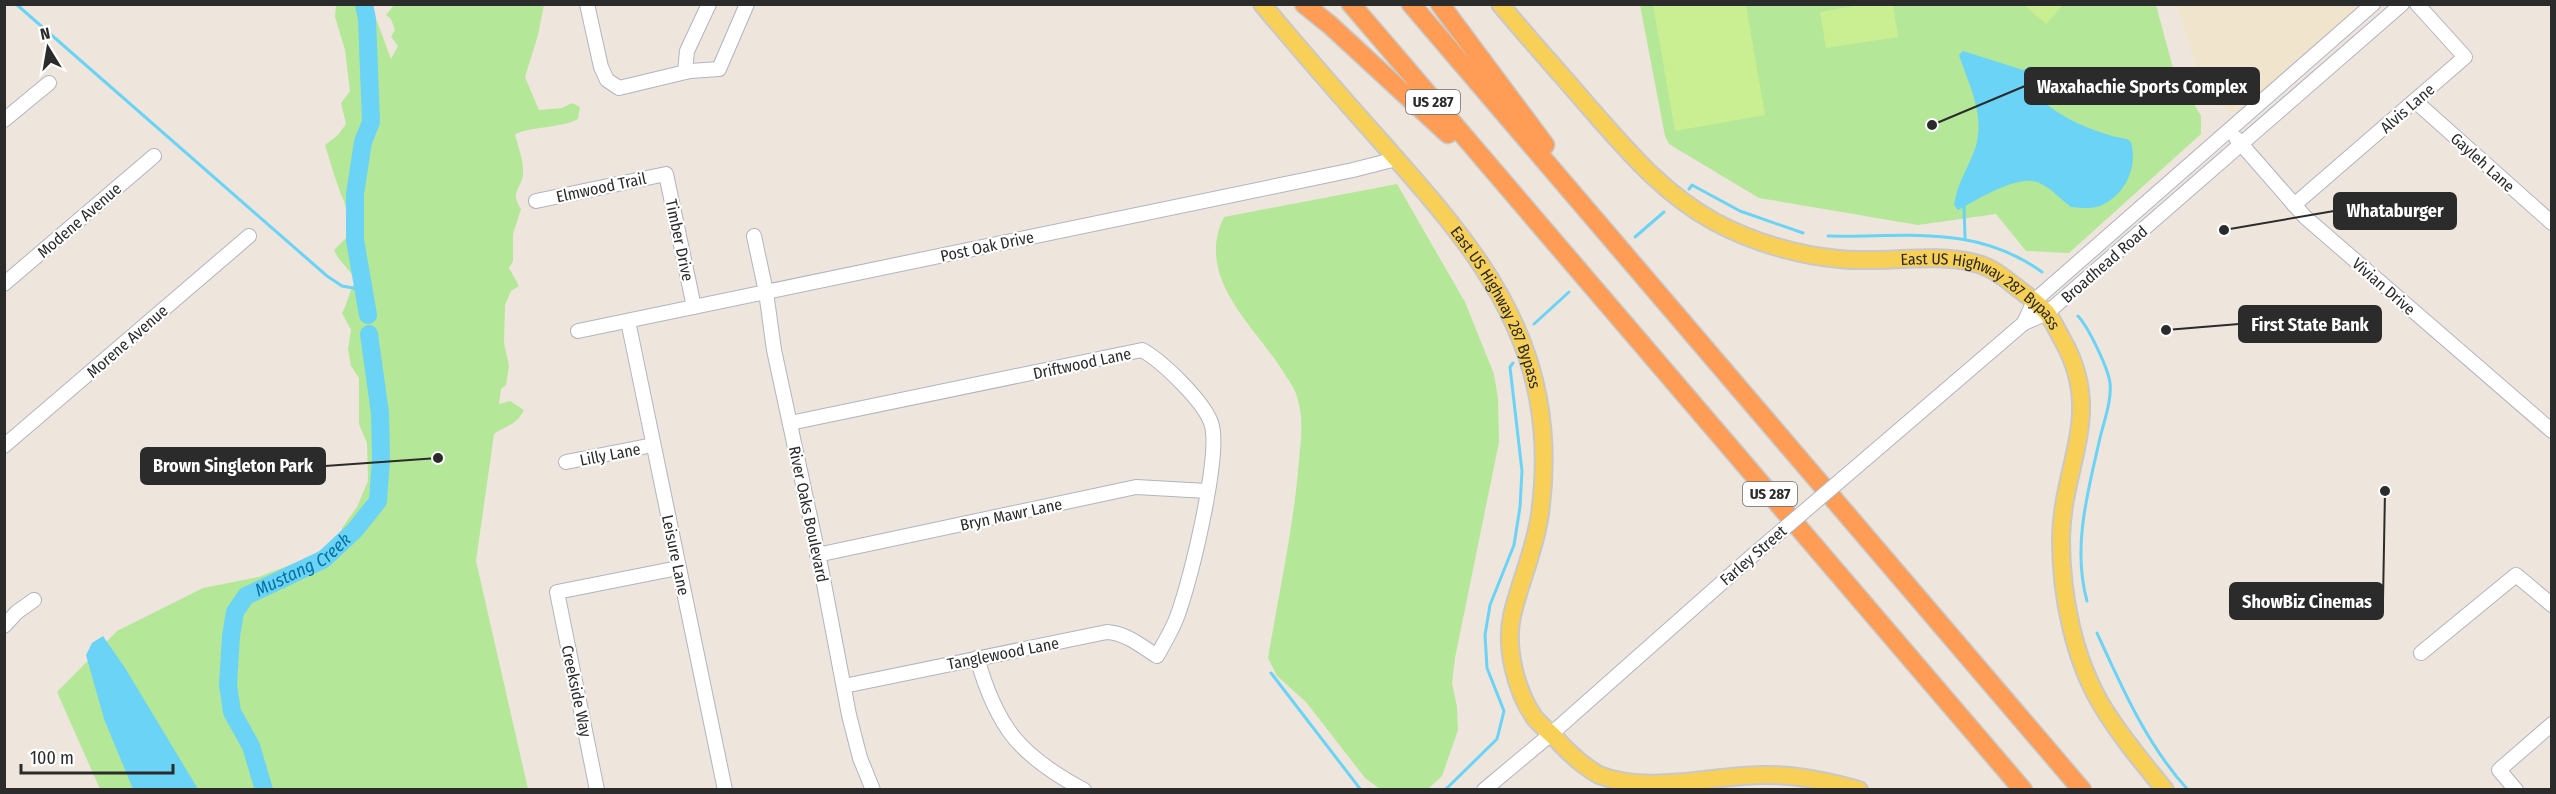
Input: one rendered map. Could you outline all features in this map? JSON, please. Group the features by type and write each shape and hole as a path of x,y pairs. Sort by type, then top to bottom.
{"highway":[{"path":"1304,4 1330,25 1517,198"},
{"name":"US 287","path":"1352,4 2023,789"},
{"name":"US 287","path":"1411,4 2082,789"},
{"path":"1440,4 1574,183 1585,210"},
{"path":"2040,741 2059,752 2092,789"}],"main road":[{"name":"East US Highway 287 Bypass","path":"1262,4 1434,202 1481,262 1501,295 1528,358 1538,396 1542,424 1540,513 1530,560 1512,616 1510,636 1512,660 1523,697 1533,716 1580,764 1621,784 1650,786 1725,777 1781,774 1859,789"},
{"name":"East US Highway 287 Bypass","path":"1500,4 1623,146 1659,184 1714,221 1783,249 1840,260 1946,260 1975,263 1998,273 2047,313 2074,362 2081,387 2080,434 2063,515 2061,538 2070,621 2088,678 2102,707 2125,741 2164,789"}],"street":[{"path":"587,4 601,67 607,80 620,88 686,72 719,69 747,4"},
{"path":"686,72 687,51 709,4"},
{"name":"Broadhead Road","path":"2024,323 2034,301 2373,4"},
{"name":"Broadhead Road","path":"2024,323 2047,313 2402,4"},
{"name":"Alvis Lane","path":"2294,205 2465,57 2417,4"},
{"path":"4,120 49,83"},
{"name":"Gayleh Lane","path":"2415,101 2552,223"},
{"name":"Vivian Drive","path":"2229,129 2294,205 2338,247 2552,431"},
{"name":"Modene Avenue","path":"4,284 154,156"},
{"name":"Post Oak Drive","path":"578,331 1353,170 1396,159"},
{"name":"Elmwood Trail","path":"536,201 666,174"},
{"name":"Timber Drive","path":"666,174 694,307"},
{"name":"Morene Avenue","path":"4,446 249,236"},
{"name":"River Oaks Boulevard","path":"754,236 766,292 774,350 844,686 860,758 873,789"},
{"name":"Leisure Lane","path":"628,321 725,789"},
{"name":"Farley Street","path":"1484,789 1551,734 1752,556 2024,323"},
{"name":"Driftwood Lane","path":"790,423 1142,350 1168,367 1212,426 1213,450 1198,541 1175,623 1157,656"},
{"name":"Lilly Lane","path":"566,462 653,445"},
{"name":"Bryn Mawr Lane","path":"817,555 1136,487 1207,490"},
{"name":"Creekside Way","path":"597,789 557,592 678,568"},
{"path":"2421,653 2516,575 2552,605"},
{"path":"4,626 17,612 34,600"},
{"name":"Tanglewood Lane","path":"844,686 1107,632 1128,638 1157,656"},
{"path":"977,658 994,709 1009,733 1025,751 1051,772 1084,789"},
{"path":"2516,789 2499,770 2552,724"}],"shaded area":[{"path":"2176,4 2362,5 2243,108 2231,113 2220,105 2204,83 2193,58"}],"green space":[{"path":"1865,4 1893,5 1898,37 1826,48 1820,12"},
{"path":"336,5 374,5 374,13 391,59 398,46 391,37 395,30 391,19 386,15 394,5 544,5 538,35 525,77 539,110 562,108 572,103 580,107 578,119 527,130 515,135 522,159 523,174 516,194 521,209 513,234 513,261 509,268 519,286 511,291 505,305 504,343 509,366 506,385 501,389 499,404 510,401 524,410 514,422 494,434 476,561 528,789 100,789 57,692 117,631 203,588 258,577 355,541 384,498 385,493 382,493 367,519 347,541 341,536 342,528 357,507 368,481 367,443 359,424 359,378 351,366 348,349 351,330 342,313 356,281 334,250 349,235 345,204 325,145 338,135 346,124 341,103 350,91 345,50 335,17"},
{"path":"1640,5 2156,5 2173,68 2201,116 2201,134 2069,253 2026,251 1996,214 1918,225 1759,198 1669,144 1665,136"},
{"path":"1653,5 1746,5 1765,115 1675,131"},
{"path":"2024,5 2063,5 2046,24"},
{"path":"1397,184 1465,302 1494,374 1498,398 1499,442 1455,658 1452,683 1457,707 1458,730 1442,776 1428,789 1380,789 1365,778 1306,702 1277,676 1268,658 1294,509 1301,412 1291,384 1232,300 1222,281 1217,260 1217,239 1224,217"}],"water":[{"path":"1963,51 2023,70 2031,66 2027,82 2045,103 2086,127 2131,142 2133,161 2128,180 2123,188 2100,206 2086,208 2071,207 2047,187 2037,182 2018,182 1958,210 1954,205 1955,197 1975,149 1979,124 1975,101 1959,55"},
{"path":"103,636 125,668 198,789 133,789 104,719 86,655 92,643"}],"waterway":[{"path":"16,4 327,276 342,286 364,290"},
{"name":"Mustang Creek","path":"364,4 367,19 371,122 363,142 355,194 355,240 368,315"},
{"path":"1689,189 1692,185 1740,211 1803,233"},
{"path":"1964,206 1965,238"},
{"path":"1635,237 1664,212"},
{"path":"1828,236 1912,235 1965,240 1991,246 2016,256 2042,272"},
{"path":"1534,324 1569,292"},
{"path":"2078,316 2102,358 2110,383 2109,403 2083,519 2081,560 2087,601"},
{"name":"Mustang Creek","path":"264,790 251,746 232,712 228,685 235,612 246,596 324,559 355,530 378,501 381,459 380,413 369,334"},
{"path":"1445,790 1497,739 1504,711 1487,668 1485,635 1490,605 1514,545 1520,507 1522,471 1510,367 1513,363"},
{"path":"2097,633 2148,735 2173,773 2188,790"},
{"path":"1271,673 1361,790"}],"place":[{"name":"Waxahachie Sports Complex","path":"1932,125"},
{"name":"Whataburger","path":"2224,230"},
{"name":"First State Bank","path":"2166,330"},
{"name":"Brown Singleton Park","path":"438,458"},
{"name":"ShowBiz Cinemas","path":"2385,491"}]}
